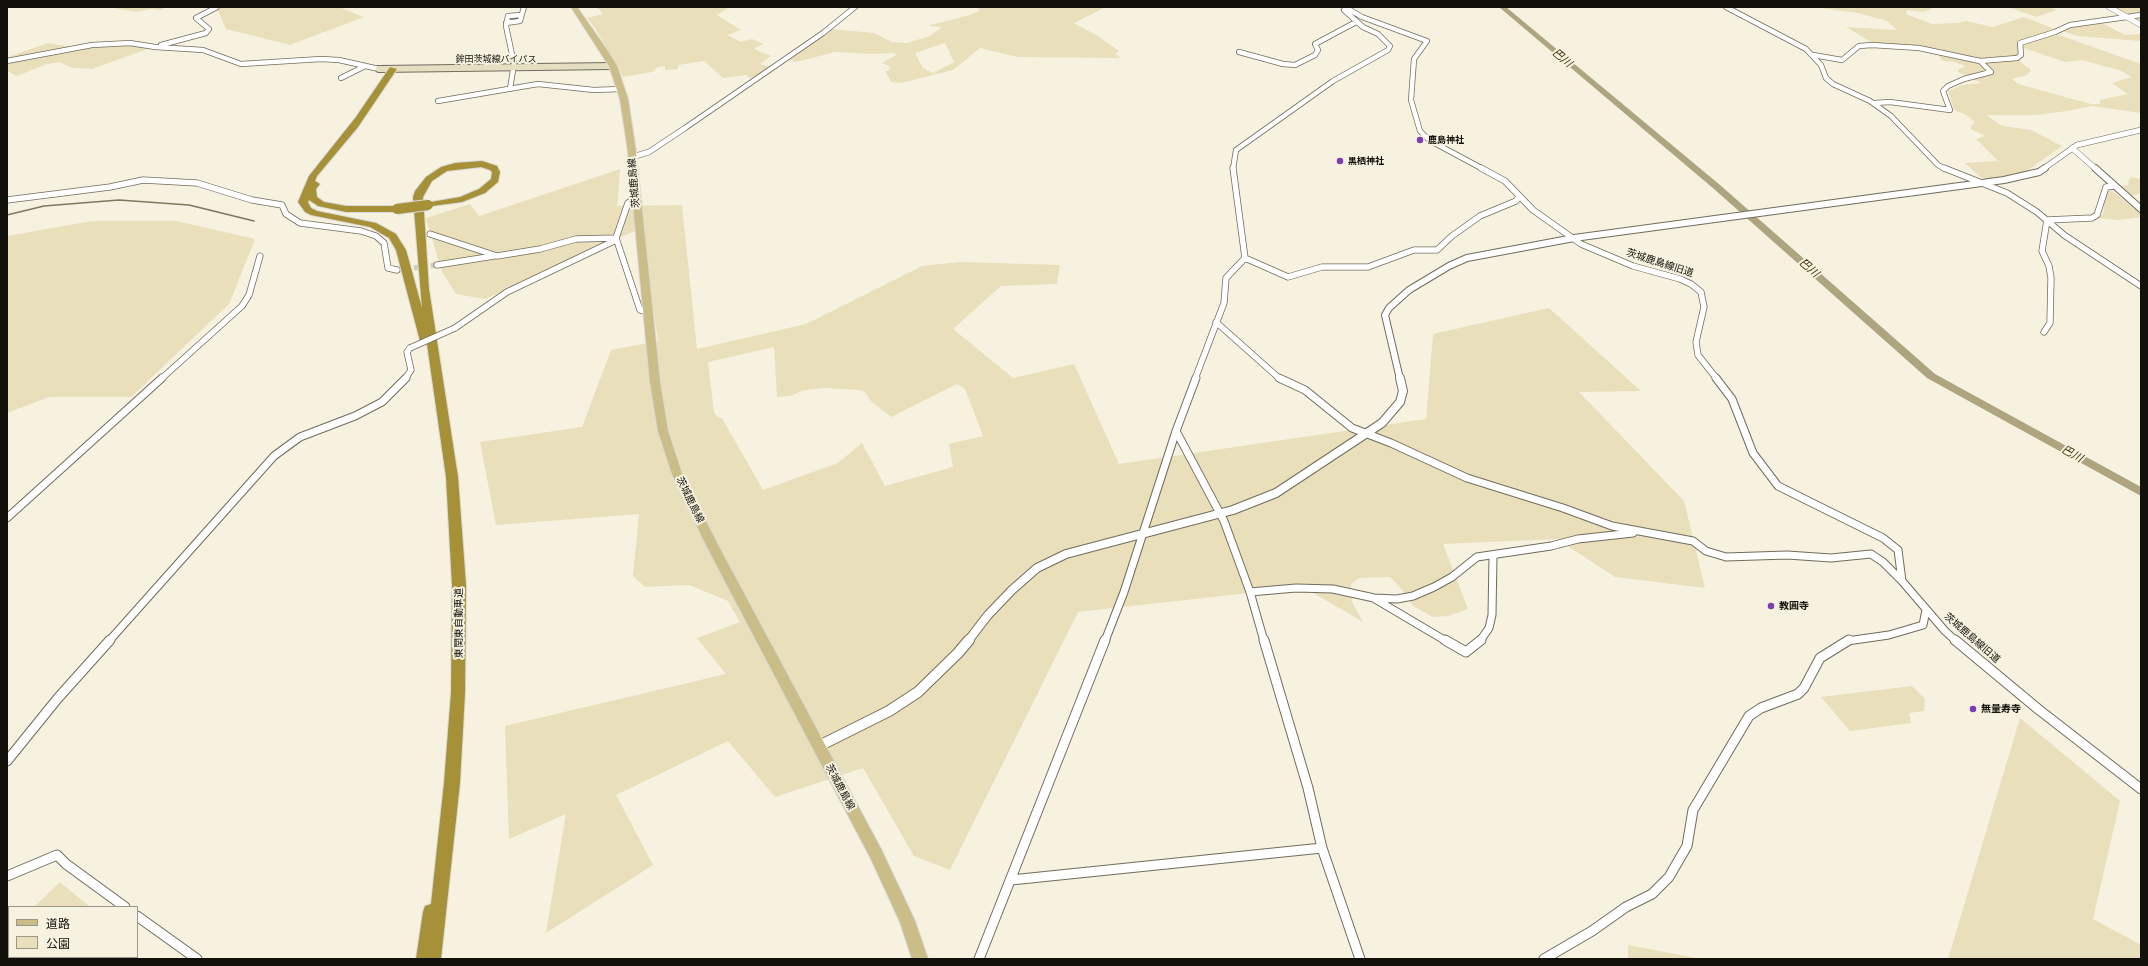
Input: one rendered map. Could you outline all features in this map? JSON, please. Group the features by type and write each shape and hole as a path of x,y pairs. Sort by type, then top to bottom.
{"highway":[{"path":"359,119 393,69"},
{"name":"東関東自動車道","path":"359,119 313,176 303,202 308,210 322,216 373,225 387,232 397,242 407,270 431,365 445,477 450,546 453,626 445,785 436,871 424,959"},
{"name":"東関東自動車道","path":"359,119 312,189 312,198 321,204 338,208 397,209 428,206 462,199 482,191 495,180 496,172 494,168 482,164 455,166 437,173 426,182 418,197 424,289 452,477 459,592 458,693 452,784 433,959"}],"main road":[{"name":"茨城鹿島線","path":"574,7 596,36 613,66 621,89 628,118 647,311 659,410 668,448 677,474 716,552 890,882 907,921 920,959"},
{"name":"鉾田茨城線バイパス","path":"379,69 613,66"}],"street":[{"path":"155,47 182,38 206,33 208,29 196,18 218,7"},
{"path":"510,89 514,68 506,23 508,16 521,15 524,7"},
{"path":"632,157 649,152 685,128 823,33 855,7"},
{"path":"1245,258 1233,174 1233,160 1236,150 1333,82 1388,50 1390,46 1378,34 1356,22 1341,7"},
{"name":"茨城鹿島線旧道","path":"1345,7 1384,26 1426,39 1427,43 1418,52 1414,59 1410,94 1420,131 1429,140 1504,182 1514,189 1519,197 1543,218 1574,238 1601,253 1640,268 1680,279 1691,284 1701,292 1704,307 1696,342 1698,355 1732,399 1753,453 1761,466 1778,486 1883,538 1898,550 1902,581 1926,610 1955,641 2043,713 2141,789"},
{"path":"1726,7 1795,43 1813,55 1821,65 1826,78 1833,84 1873,103 1897,121 1938,164 1947,170 1983,182 2018,200 2037,212 2064,235 2086,248 2141,286"},
{"path":"2109,7 2141,25"},
{"path":"1813,55 1842,60 1859,46 1872,46 1919,48 1980,61 2017,58 2021,55 2020,44 2055,32 2070,25 2129,18 2141,14"},
{"path":"1239,52 1283,64 1294,65 1315,55 1318,50 1315,44 1356,22"},
{"path":"7,61 92,45 130,43 155,47 203,50 241,64 321,59 339,60 379,69"},
{"path":"1873,103 1900,103 1950,110 1943,92 1948,86 1964,79 1991,72 1980,61"},
{"path":"341,78 364,66"},
{"path":"438,101 538,84 594,90 621,89"},
{"path":"819,746 889,711 918,692 958,654 988,615 1012,590 1037,568 1066,554 1220,513 1259,501 1276,493 1382,423 1400,402 1403,391 1385,315 1397,300 1429,277 1467,258 1574,238 1983,182 2039,172 2072,148 2090,141 2141,130"},
{"path":"2072,148 2141,209"},
{"path":"7,200 110,187 143,180 197,183 252,200 282,205 286,214 300,222 357,231 376,236 384,243 388,268 397,270"},
{"path":"2046,220 2092,218 2098,215 2106,187 2114,186"},
{"path":"1245,258 1288,277 1322,267 1368,267 1414,250 1437,250 1452,236 1480,216 1516,201 1519,197"},
{"path":"636,198 628,203 616,239 640,310 647,311"},
{"path":"2044,332 2050,324 2051,278 2049,266 2042,250 2046,220"},
{"path":"430,234 497,256"},
{"path":"437,265 540,249 576,239 616,239"},
{"path":"7,761 58,698 274,456 300,437 355,416 382,402 403,382 411,370 407,352 410,348 455,328 507,292 616,239"},
{"path":"7,518 242,306 249,295 260,256"},
{"path":"980,959 1124,592 1176,431 1224,303 1226,278 1245,258"},
{"path":"1216,322 1280,379 1305,390 1352,428 1391,443 1467,478 1563,508 1612,526 1693,541 1706,551 1726,557 1787,555 1831,558 1871,554 1883,562 1902,581"},
{"path":"1176,431 1220,513 1250,592 1308,788 1322,848 1360,959"},
{"path":"1250,592 1296,588 1333,589 1374,598 1397,599 1413,596 1434,587 1452,577 1477,557 1492,556 1551,546 1578,539 1639,532"},
{"path":"1374,598 1466,652 1480,641 1489,628 1492,615 1492,556"},
{"path":"1544,959 1592,931 1626,907 1652,894 1669,876 1687,846 1693,810 1749,716 1761,708 1798,694 1804,688 1810,674 1820,658 1837,646 1850,639 1889,634 1923,625 1926,610"},
{"path":"1010,880 1322,848"},
{"path":"7,876 57,855 66,864 124,906"},
{"path":"138,917 197,959"}],"green space":[{"path":"108,7 165,7 162,10 151,9 137,12"},
{"path":"339,7 364,17 290,45 226,29 217,8"},
{"path":"597,7 730,7 717,15 741,30 727,35 741,42 752,39 763,44 754,49 771,56 760,64 771,67 753,80 746,75 723,78 704,61 678,65 678,69 665,70 665,66 658,67 652,72 623,77 595,28 587,18 603,14"},
{"path":"979,7 1106,7 1074,23 1098,36 1119,51 1115,54 1121,58 1018,57 980,48 953,70 901,83 891,82 886,72 890,68 882,63 896,55 894,53 871,54 835,52 796,62 786,59 830,29 874,33 892,42 907,43 930,36 942,27 930,25 970,15 979,11","holes":["945,43 954,62 933,73 923,68 915,53"]},
{"path":"1812,7 1931,7 1931,9 1923,12 1907,10 1906,14 1932,24 1958,23 1966,21 1993,27 2024,17 2060,31 2056,34 2141,64 2141,113 2092,106 2037,115 1986,115 2002,126 2031,130 2062,146 2028,170 2011,176 1987,179 1980,177 1965,163 1998,161 1976,139 1985,136 1971,129 1974,121 1966,115 1954,110 1948,91 1962,85 1981,83 1958,72 1958,70 1965,66 1955,62 1943,61 1938,55 1941,54 1939,49 1871,42 1846,27 1897,30 1887,21 1858,13","holes":["2021,47 2065,62 2082,60 2122,71 2131,77 2112,83 2128,94 2100,100 2100,104 2091,104 2018,84 2012,79 2027,75 2031,70 2018,60 2023,52"]},
{"path":"2008,7 2049,7 2057,10 2036,17"},
{"path":"2112,7 2141,7 2141,23"},
{"path":"2102,23 2125,35 2141,34 2141,41 2077,36 2062,31 2074,26"},
{"path":"48,43 72,47 7,60 8,57"},
{"path":"120,45 150,48 92,69 73,68 59,62 47,64 17,76 7,71 7,64 96,46"},
{"path":"620,169 617,206 682,205 697,349 806,324 922,266 960,262 1060,265 1057,284 1001,286 953,329 1013,378 1074,364 1119,464 1426,419 1433,334 1549,308 1641,391 1579,392 1684,501 1705,588 1615,577 1557,539 1443,544 1468,609 1448,616 1433,617 1413,606 1400,587 1390,577 1359,578 1351,584 1352,602 1363,622 1303,587 1078,612 950,870 914,856 863,768 775,797 728,741 616,795 653,865 546,933 566,814 509,839 505,726 726,674 697,638 740,622 728,601 689,585 645,587 633,576 639,514 496,525 480,442 582,427 611,350 658,341 641,228 485,299 456,294 442,272 426,218 470,204 479,216","holes":["774,347 777,397 790,396 804,390 825,388 859,390 865,392 871,401 891,417 957,384 965,389 983,436 949,444 953,467 885,486 862,443 838,463 763,490 722,418 717,417 714,412 708,362"]},
{"path":"2132,177 2141,179 2141,193 2132,196 2120,186 2128,185 2129,179"},
{"path":"2110,189 2141,214 2141,217 2119,220 2097,218 2103,214 2106,190"},
{"path":"92,221 176,221 255,239 229,304 131,397 49,397 7,413 7,236"},
{"path":"1912,686 1925,699 1924,711 1909,713 1911,723 1850,731 1821,697"},
{"path":"2020,718 2120,801 2093,919 2141,945 2141,959 1948,959"},
{"path":"60,882 89,906 35,906"},
{"path":"8,932 8,958 101,958 7,959"},
{"path":"1628,945 1701,959 1628,959"}],"waterway":[{"name":"巴川","path":"1502,7 1717,187 1931,376 2141,492"},
{"path":"7,215 44,206 119,200 189,205 254,221"}],"tunnel":[{"path":"397,270 437,265"}],"place":[{"name":"鹿島神社","path":"1420,140"},
{"name":"黒栖神社","path":"1340,161"},
{"name":"教圓寺","path":"1771,606"},
{"name":"無量寿寺","path":"1973,709"}]}
